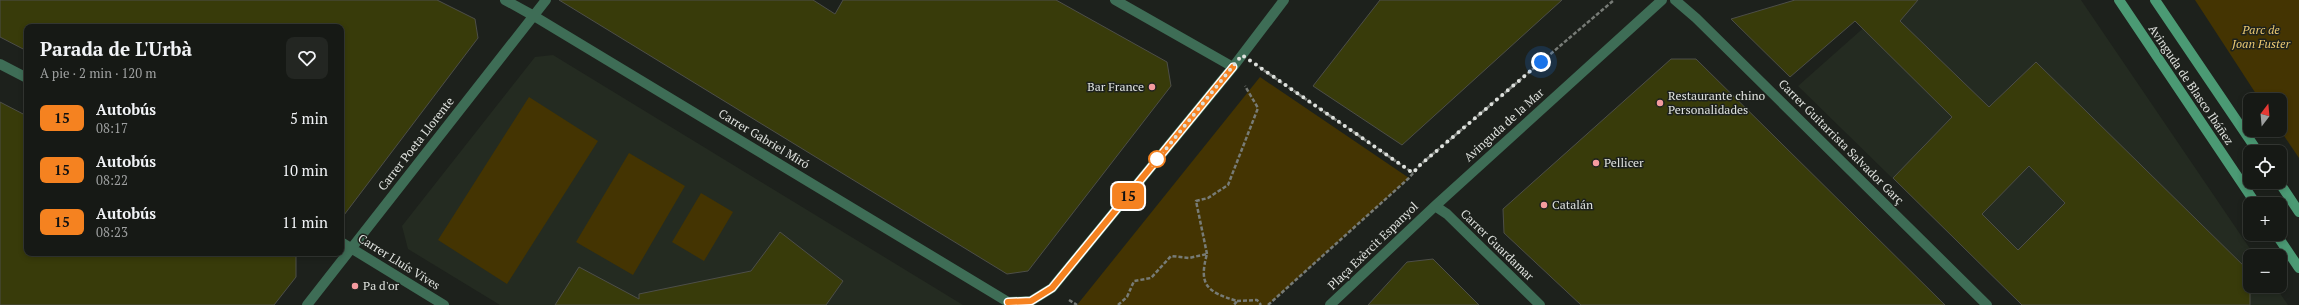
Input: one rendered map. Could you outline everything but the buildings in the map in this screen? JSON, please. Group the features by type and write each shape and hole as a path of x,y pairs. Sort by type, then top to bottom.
{"main road":[{"name":"Avinguda de Blasco Ibáñez","path":"2119,0 2251,197"},
{"name":"Avinguda de Blasco Ibáñez","path":"2155,0 2253,145"},
{"path":"2283,189 2299,212"},
{"path":"2281,241 2299,268"}],"street":[{"name":"Carrer Gabriel Miró","path":"505,0 534,16 1008,302 1031,301 1052,288 1233,67"},
{"name":"Carrer Poeta Llorente","path":"307,305 546,0"},
{"path":"1115,0 1233,67 1284,0"},
{"name":"Avinguda de la Mar","path":"1434,206 1662,0"},
{"name":"Carrer Guitarrista Salvador Garç","path":"1675,0 1696,18 1987,305"},
{"path":"0,64 24,76"},
{"name":"Plaça Exèrcit Espanyol","path":"1330,305 1434,206"},
{"name":"Carrer Guardamar","path":"1434,206 1447,214 1540,305"},
{"name":"Carrer Lluís Vives","path":"344,244 444,305"}],"path":[{"path":"1268,305 1420,165 1614,0"},
{"path":"1242,55 1413,173"},
{"path":"1233,67 1258,108 1228,185 1208,198 1196,201 1207,254 1203,269 1204,281 1214,294 1237,301 1257,300 1261,305"},
{"path":"1118,305 1127,297 1134,281 1151,278 1171,256 1189,258 1207,254"},
{"path":"1234,305 1237,301"}],"shaded area":[{"path":"1895,0 2081,0 2243,238 2243,241 2245,241 2250,249 2243,249 2243,293 2280,293 2288,305 2022,305 1798,86"},
{"path":"553,55 963,305 500,305 408,249 402,226 535,57"}],"green space":[{"name":"Parc de Joan Fuster","path":"2195,0 2299,0 2299,158 2285,137 2287,137 2287,93 2255,93"},
{"path":"1260,77 1409,178 1268,305 1077,305"},
{"path":"529,97 598,141 507,284 438,240"},
{"path":"629,153 685,186 633,275 576,242"},
{"path":"701,193 733,212 704,261 672,242"}],"bus line":[{"name":"15","path":"1008,302 1031,301 1040,297 1052,288 1233,67"}],"place":[{"name":"Bar France","path":"1152,87"},
{"name":"Restaurante chino Personalidades","path":"1660,103"},
{"name":"Pellicer","path":"1596,163"},
{"name":"Catalán","path":"1544,205"},
{"name":"Pa d'or","path":"355,286"}],"route":[{"path":"1157,159 1153,165 1242,55 1413,173 1420,165 1541,62"}]}
